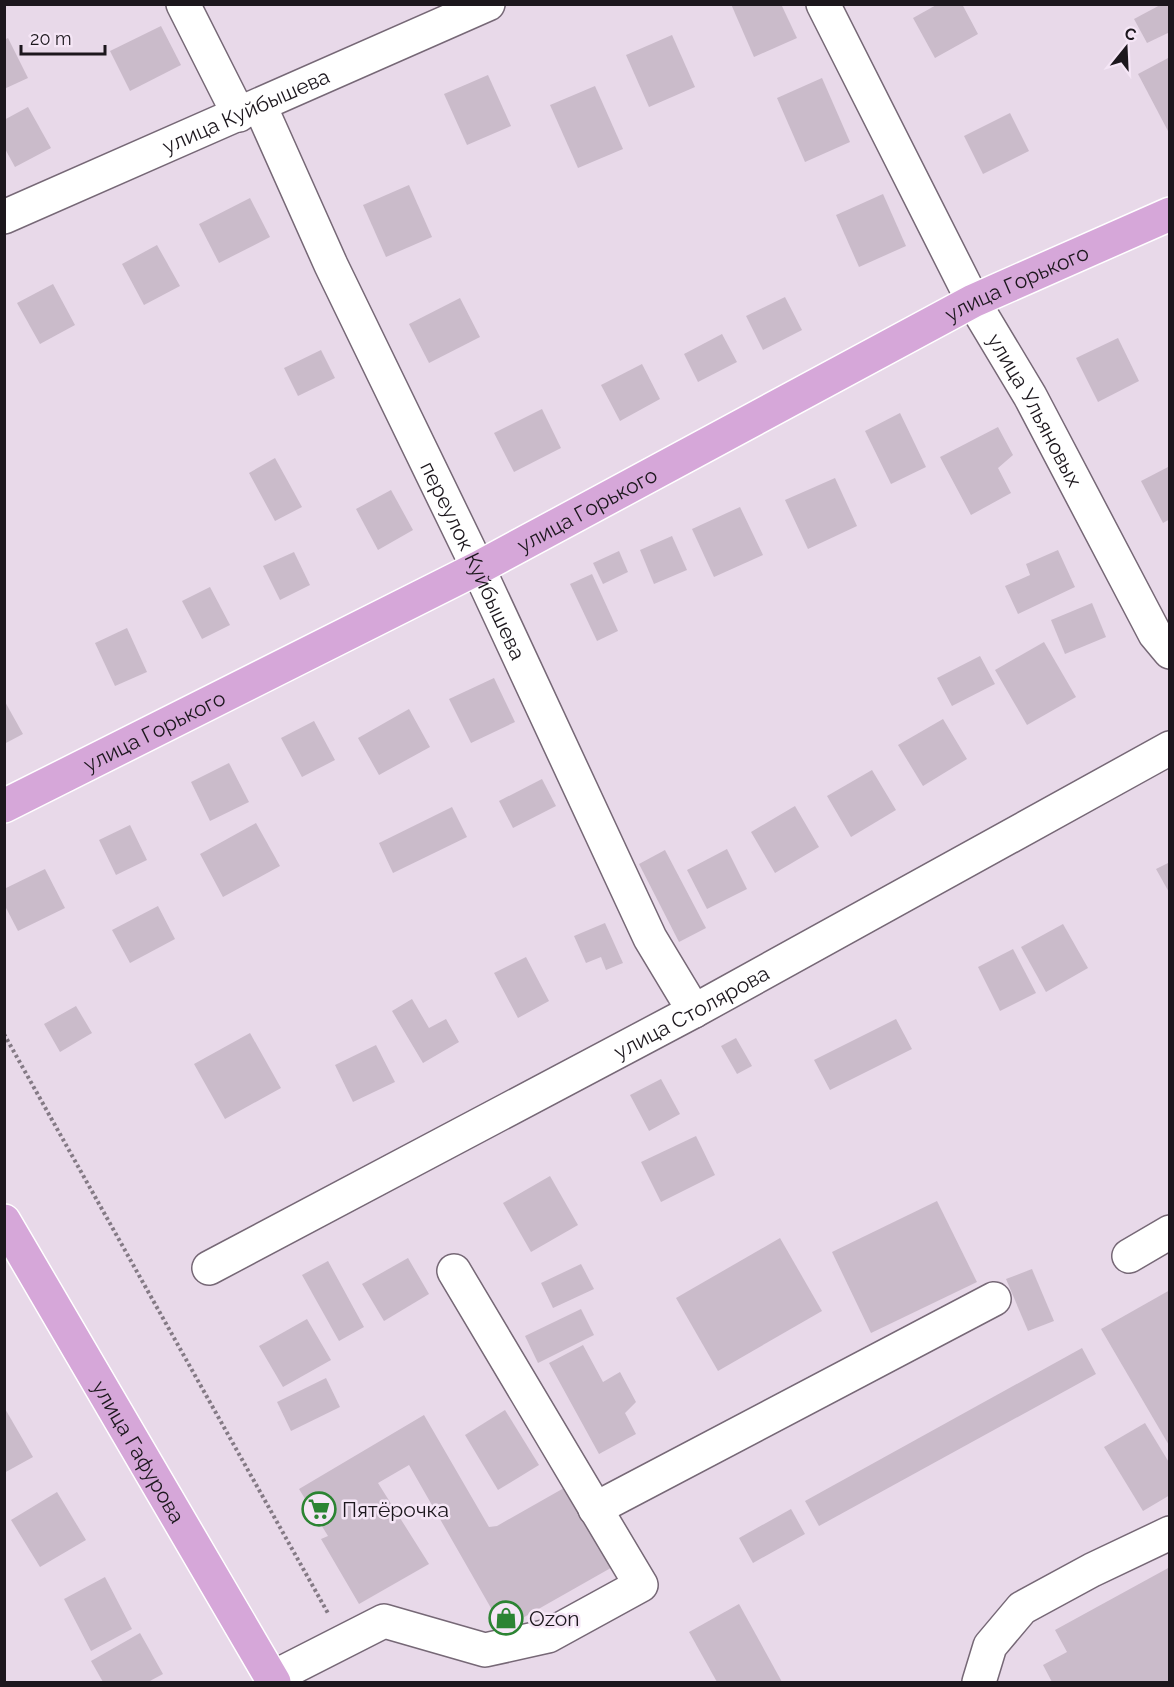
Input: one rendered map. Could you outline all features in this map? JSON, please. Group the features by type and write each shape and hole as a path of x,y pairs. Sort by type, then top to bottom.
{"main road":[{"name":"улица Горького","path":"4,807 478,568 973,301 1170,214"},
{"name":"улица Гафурова","path":"4,1221 273,1680"}],"street":[{"name":"переулок Куйбышева","path":"183,4 249,110 331,265 478,568 650,938 694,1011"},
{"name":"улица Куйбышева","path":"4,217 488,4"},
{"name":"улица Ульяновых","path":"823,4 973,301 1029,396 1155,634 1170,652"},
{"name":"улица Столярова","path":"208,1268 694,1011 1170,748"},
{"path":"1129,1256 1170,1232"},
{"path":"273,1680 384,1621 485,1650 548,1636 640,1585 454,1271"},
{"path":"595,1509 993,1299"},
{"path":"979,1683 990,1646 1022,1608 1092,1570 1170,1533"}],"path":[{"path":"4,1034 344,1641"}],"building":[{"path":"731,4 781,4 797,38 754,57"},
{"path":"938,4 962,4 978,34 935,58 913,18"},
{"path":"1162,4 1170,4 1170,32 1147,43 1134,19"},
{"path":"161,26 181,65 130,91 110,51"},
{"path":"672,35 695,87 649,107 626,55"},
{"path":"8,38 28,78 4,89 4,40"},
{"path":"1170,57 1170,130 1168,131 1138,74"},
{"path":"488,75 511,126 467,145 444,94"},
{"path":"822,78 850,142 805,162 777,98"},
{"path":"595,86 623,149 578,168 550,105"},
{"path":"28,107 51,148 15,167 4,147 4,120"},
{"path":"1010,113 1029,151 983,174 964,136"},
{"path":"409,185 432,237 386,257 363,205"},
{"path":"883,194 906,246 859,267 836,215"},
{"path":"250,198 270,237 219,263 199,224"},
{"path":"157,245 180,286 144,305 122,264"},
{"path":"53,284 75,325 40,344 17,303"},
{"path":"785,297 802,330 763,350 746,316"},
{"path":"460,298 480,337 429,363 409,324"},
{"path":"722,334 737,362 698,382 684,354"},
{"path":"1118,338 1139,381 1098,402 1076,358"},
{"path":"321,350 335,378 298,396 284,368"},
{"path":"642,364 660,399 620,421 601,385"},
{"path":"542,409 561,448 514,472 494,433"},
{"path":"900,413 926,467 891,484 865,431"},
{"path":"998,427 1013,455 998,468 1011,493 971,515 940,457"},
{"path":"275,458 302,507 275,521 249,473"},
{"path":"1170,466 1170,519 1163,523 1141,481"},
{"path":"835,478 857,526 808,549 785,500"},
{"path":"391,490 413,530 378,550 356,509"},
{"path":"740,507 763,555 714,577 692,529"},
{"path":"672,536 687,570 654,584 640,550"},
{"path":"1058,550 1075,587 1018,614 1005,586 1030,575 1026,564"},
{"path":"619,551 628,572 603,584 593,563"},
{"path":"294,552 310,585 280,600 263,566"},
{"path":"592,574 618,631 597,641 570,584"},
{"path":"210,587 230,625 202,639 182,601"},
{"path":"1092,603 1106,637 1065,654 1051,620"},
{"path":"127,628 147,672 115,686 95,643"},
{"path":"1044,642 1076,697 1027,725 995,670"},
{"path":"980,656 995,684 952,706 937,678"},
{"path":"494,678 515,722 471,743 449,699"},
{"path":"4,700 23,734 4,744"},
{"path":"409,709 430,747 379,775 358,738"},
{"path":"943,719 967,759 923,786 898,745"},
{"path":"314,721 335,760 302,777 281,738"},
{"path":"229,763 249,802 210,821 191,782"},
{"path":"872,770 896,810 851,837 827,796"},
{"path":"542,779 556,806 513,828 499,801"},
{"path":"795,806 819,847 775,873 751,832"},
{"path":"452,807 467,837 393,873 379,843"},
{"path":"256,823 280,866 223,897 200,854"},
{"path":"130,825 147,860 116,875 99,840"},
{"path":"727,849 747,889 707,909 687,870"},
{"path":"665,850 706,928 679,942 639,864"},
{"path":"1170,862 1170,894 1156,869"},
{"path":"45,869 65,908 18,931 4,904 4,889"},
{"path":"158,906 175,939 130,963 112,930"},
{"path":"605,923 623,963 606,970 601,957 586,963 574,936"},
{"path":"1063,924 1088,968 1046,992 1021,947"},
{"path":"1013,949 1036,993 1000,1011 978,967"},
{"path":"526,957 549,1001 518,1018 494,973"},
{"path":"412,999 429,1028 446,1019 459,1042 423,1063 392,1011"},
{"path":"76,1006 92,1033 60,1052 44,1024"},
{"path":"896,1019 912,1049 830,1090 814,1060"},
{"path":"250,1033 281,1088 225,1119 194,1064"},
{"path":"736,1038 752,1066 737,1074 721,1046"},
{"path":"376,1045 395,1082 353,1102 335,1065"},
{"path":"661,1079 680,1114 649,1131 630,1095"},
{"path":"696,1136 715,1175 661,1202 641,1162"},
{"path":"550,1176 578,1225 531,1252 503,1203"},
{"path":"937,1201 977,1282 871,1333 832,1252"},
{"path":"780,1238 822,1311 718,1371 676,1298"},
{"path":"408,1258 429,1294 384,1321 362,1284"},
{"path":"328,1261 364,1327 339,1341 302,1275"},
{"path":"581,1264 594,1289 553,1308 541,1283"},
{"path":"1032,1269 1054,1321 1028,1331 1006,1279"},
{"path":"1170,1290 1170,1447 1101,1329"},
{"path":"581,1309 594,1335 538,1363 525,1336"},
{"path":"307,1319 331,1360 283,1387 259,1346"},
{"path":"583,1345 603,1382 620,1372 636,1402 625,1413 636,1434 599,1454 549,1363"},
{"path":"1082,1348 1096,1374 819,1526 805,1501"},
{"path":"326,1378 340,1407 291,1431 277,1402"},
{"path":"4,1407 33,1457 4,1473"},
{"path":"505,1410 539,1465 498,1490 465,1435"},
{"path":"424,1415 489,1527 497,1526 571,1484 616,1565 503,1629 409,1465 378,1483 429,1564 359,1604 321,1539 328,1536 299,1489"},
{"path":"1145,1423 1170,1464 1170,1495 1143,1511 1104,1447"},
{"path":"57,1492 86,1540 40,1567 11,1520"},
{"path":"791,1509 805,1534 753,1563 739,1538"},
{"path":"1170,1567 1170,1682 1052,1682 1043,1665 1067,1652 1055,1630"},
{"path":"105,1577 132,1629 91,1651 64,1599"},
{"path":"739,1604 782,1682 717,1682 689,1632"},
{"path":"140,1633 163,1674 148,1682 103,1682 91,1661"}],"place":[{"name":"Пятёрочка","path":"319,1509"},
{"name":"Ozon","path":"506,1618"}]}
